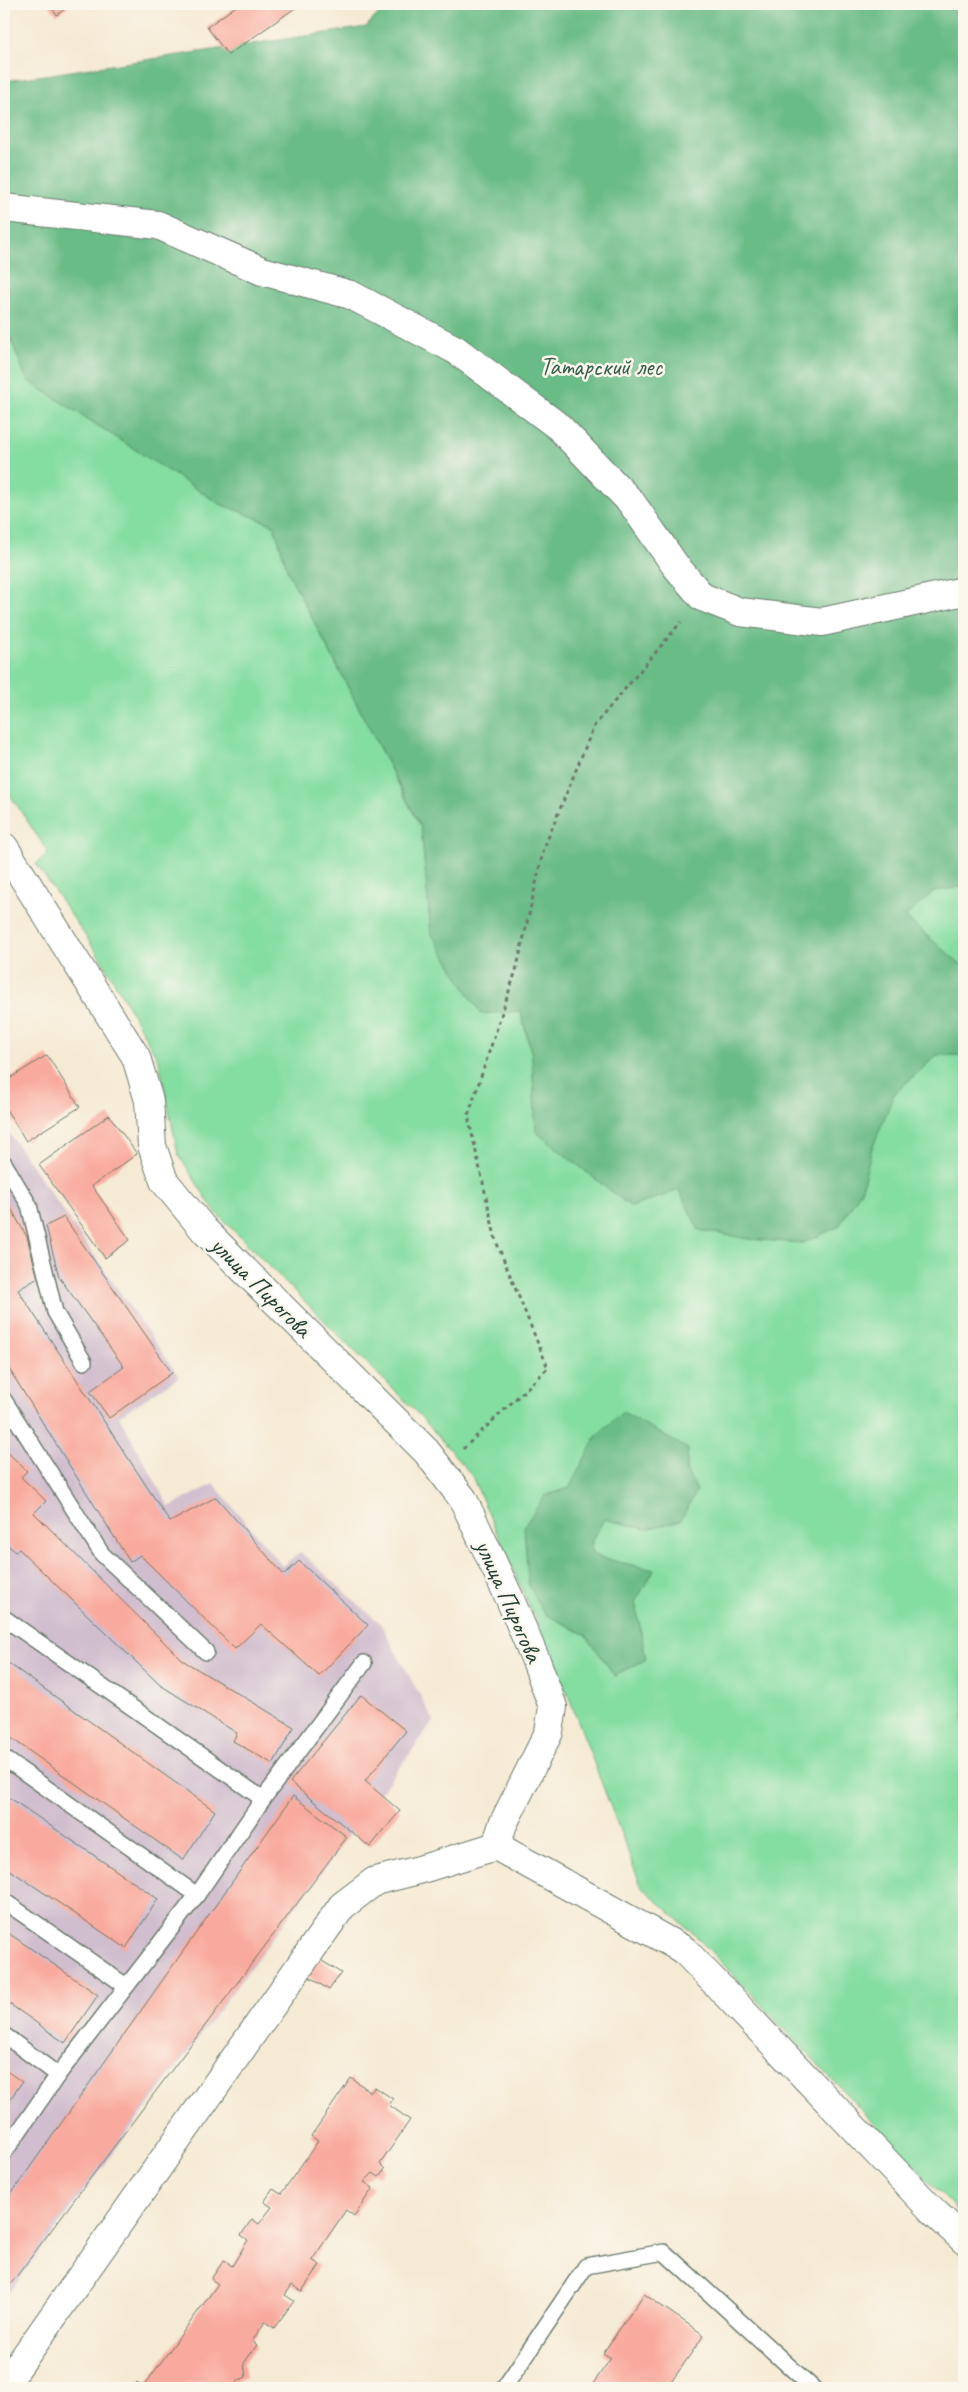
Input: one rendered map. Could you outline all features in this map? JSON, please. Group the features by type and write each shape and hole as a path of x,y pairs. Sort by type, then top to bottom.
{"street":[{"path":"4,208 158,225 262,271 351,295 456,350 559,426 631,502 674,565 702,597 740,612 822,622 964,591"},
{"name":"улица Пирогова","path":"4,847 136,1057 149,1100 152,1146 164,1180 205,1231 426,1451 463,1499 509,1596 553,1707 548,1732 503,1824 496,1846"},
{"path":"4,2386 342,1906 375,1881 419,1870 496,1846 684,1950 933,2211 964,2240"}],"lane":[{"path":"4,1163 29,1205 55,1312 84,1362"},
{"path":"4,1400 102,1554 206,1652"},
{"path":"4,1618 263,1800"},
{"path":"4,2153 58,2075 197,1895 263,1800 364,1664"},
{"path":"4,1758 197,1895"},
{"path":"4,1901 126,1986"},
{"path":"4,2036 58,2075"},
{"path":"504,2388 586,2266 664,2252 813,2388"}],"path":[{"path":"441,1470 548,1368 496,1241 468,1116 517,967 544,848 594,726 702,597"}],"shaded area":[{"path":"4,1126 179,1377 119,1416 169,1507 214,1484 282,1566 300,1552 380,1623 434,1721 4,2299"}],"green space":[{"name":"Татарский лес","path":"387,4 964,4 964,886 933,892 905,917 964,967 964,1055 937,1055 894,1094 871,1151 862,1188 839,1226 803,1243 749,1239 699,1230 679,1190 631,1207 536,1132 532,1055 521,1011 481,1014 431,933 421,827 288,572 274,525 220,504 27,380 4,322 4,81 366,27"},
{"path":"4,322 27,380 220,504 274,525 288,572 421,828 431,933 520,1011 532,1055 536,1132 631,1207 679,1190 699,1230 749,1239 803,1243 839,1226 862,1188 871,1151 894,1094 937,1055 964,1055 964,2218 696,1936 641,1886 565,1687 471,1474 421,1417 215,1212 178,1154 159,1061 102,960 36,864 48,852 4,786","holes":["688,1449 686,1471 647,1529 604,1519 592,1540 591,1552 601,1558 654,1570 635,1602 646,1659 615,1676 586,1635 543,1613 545,1496"]},
{"path":"964,886 964,967 905,917 933,892"},
{"path":"623,1412 688,1449 686,1471 697,1490 681,1520 647,1529 604,1519 592,1540 591,1552 601,1558 654,1570 635,1602 646,1659 615,1676 586,1635 543,1613 528,1583 524,1526 545,1496 569,1488 597,1435"}],"building":[{"path":"48,4 71,4 57,15"},
{"path":"239,4 296,4 298,6 228,55 207,27"},
{"path":"47,1055 80,1107 26,1141 4,1106 4,1082"},
{"path":"109,1115 137,1154 92,1186 130,1240 105,1258 39,1165"},
{"path":"4,1196 27,1237 38,1278 18,1290 170,1522 216,1497 284,1575 299,1561 368,1625 319,1676 261,1624 235,1649 140,1555 130,1562 4,1361"},
{"path":"64,1217 172,1373 109,1418 90,1391 124,1367 59,1277 46,1226"},
{"path":"4,1449 27,1471 21,1477 46,1501 34,1513 182,1660 294,1727 273,1764 233,1741 237,1733 160,1685 19,1549 15,1552 4,1541"},
{"path":"4,1660 215,1811 183,1860 4,1733"},
{"path":"361,1695 406,1731 365,1781 400,1811 370,1847 290,1782"},
{"path":"4,1794 158,1899 126,1948 4,1866"},
{"path":"293,1796 347,1837 4,2293 4,2204"},
{"path":"4,1930 98,1995 65,2043 4,2000"},
{"path":"319,1959 341,1973 329,1990 308,1976"},
{"path":"4,2069 22,2082 4,2108"},
{"path":"351,2078 371,2092 375,2087 393,2099 389,2105 410,2120 380,2164 385,2169 379,2177 373,2173 364,2182 373,2188 354,2216 346,2210 312,2260 320,2265 302,2291 292,2285 285,2295 294,2301 274,2328 265,2322 252,2341 257,2345 244,2363 246,2377 237,2381 239,2388 133,2388 137,2382 143,2387 218,2284 211,2279 224,2260 232,2266 248,2240 241,2235 252,2219 259,2224 272,2207 264,2202 273,2189 281,2194 318,2141 311,2136"},
{"path":"644,2294 704,2335 667,2388 590,2388 611,2358 603,2353"}]}
